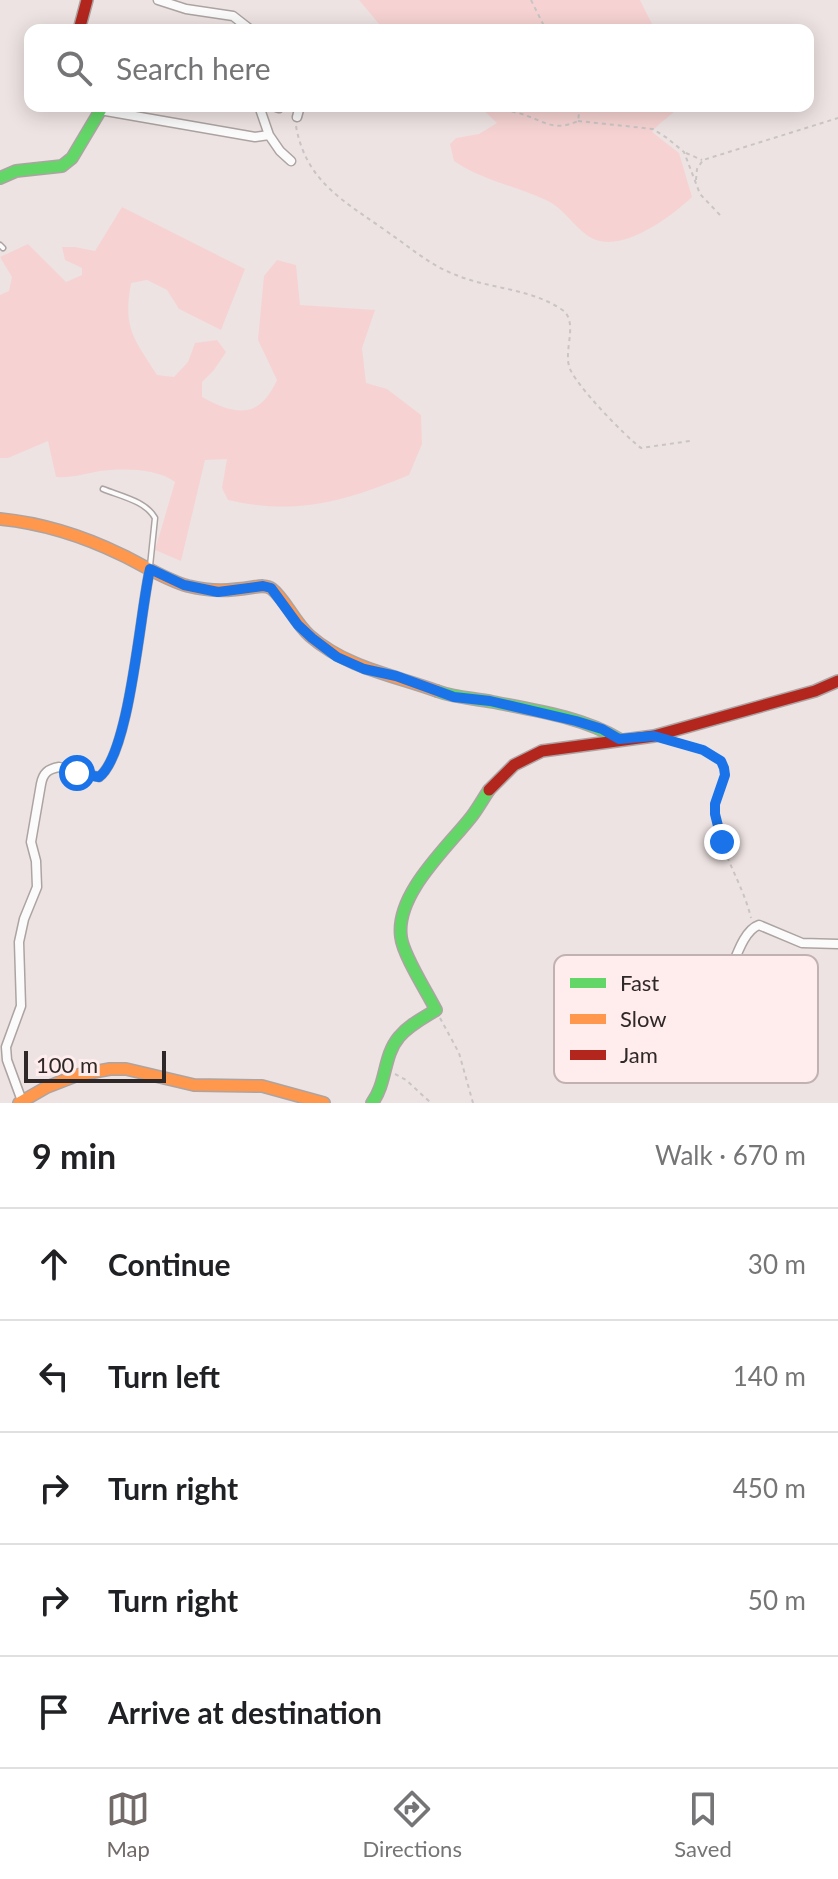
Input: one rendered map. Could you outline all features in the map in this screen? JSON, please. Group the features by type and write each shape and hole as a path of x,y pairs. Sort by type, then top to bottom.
{"street":[{"path":"81,24 87,0"},
{"path":"158,0 186,9 233,16 243,24"},
{"path":"0,178 16,171 62,166 72,158 99,112"},
{"path":"122,112 255,137 269,135"},
{"path":"261,112 269,135 291,161"},
{"path":"297,117 298,112"},
{"path":"0,519 49,528 118,553 184,585 218,592 263,586 271,588 298,625 312,638 337,657 364,669 410,680 454,697 490,701 576,721 602,729 619,739"},
{"path":"150,569 139,623 136,668 111,763 99,777 59,767 52,768 43,776 31,835 37,887 24,919 19,942 21,1006 6,1047 7,1060 21,1102 71,1078 116,1068 143,1071 202,1086 237,1084 273,1088 324,1103"},
{"path":"372,1103 383,1087 393,1045 399,1036 436,1010 401,941 399,919 419,883 494,782 513,765 542,751 654,736 815,691 838,681"},
{"path":"738,955 746,935 759,925 802,943 838,944"}],"lane":[{"path":"103,489 153,513 150,569"}],"path":[{"path":"531,0 543,24"},
{"path":"517,112 548,126 567,126 578,121 653,129 684,152 703,160"},
{"path":"578,121 579,112"},
{"path":"297,117 299,142 332,194 437,267 457,276 533,295 565,311 570,320 569,367 575,379 628,439 641,448 690,441"},
{"path":"695,182 697,169 703,160 838,118"},
{"path":"684,152 700,194 720,215"},
{"path":"654,736 703,750 721,761 725,775 715,804 717,825 729,863 749,908 753,927"},
{"path":"436,1010 459,1053 473,1103"},
{"path":"387,1071 406,1080 431,1103"}],"shaded area":[{"path":"359,0 640,0 652,24 379,24"},
{"path":"485,112 674,112 652,132 679,153 692,197 643,232 614,242 600,241 588,236 552,203 454,161 450,144 456,138 479,134 497,123"},
{"path":"122,207 245,269 221,330 179,309 167,290 147,280 131,283 129,322 157,375 174,377 188,362 195,343 217,340 226,352 202,382 202,397 236,410 255,408 263,402 277,380 258,340 264,276 277,260 296,265 300,305 375,310 362,348 366,383 387,389 421,415 422,444 409,475 342,499 299,506 253,505 228,500 222,488 227,459 205,460 181,561 155,550 175,482 168,477 129,469 56,477 48,441 8,458 0,458 0,295 9,291 12,277 0,257 28,244 66,282 82,275 82,268 65,260 62,247 95,251"}],"traffic: fast":[{"path":"0,178 16,171 62,166 72,158 99,112"},
{"path":"437,691 558,715 619,739"},
{"path":"372,1103 394,1044 412,1025 436,1010 403,945 401,921 406,904 425,872 472,816 489,790"}],"traffic: slow":[{"path":"0,519 47,527 78,537 188,586 221,590 268,587 305,631 324,647 371,670 437,691"},
{"path":"19,1103 47,1087 78,1075 110,1069 126,1069 194,1085 262,1086 324,1103"}],"traffic: jam":[{"path":"81,24 87,0"},
{"path":"489,790 514,765 542,751 654,736 815,691 838,681"}],"route":[{"path":"77,773 99,777 111,763 133,683 142,602 150,569 184,585 218,592 263,586 271,588 298,625 312,638 337,657 364,669 425,685 454,697 490,701 576,721 602,729 619,739 654,736 703,750 721,761 724,768 725,775 715,804 722,842"}]}
